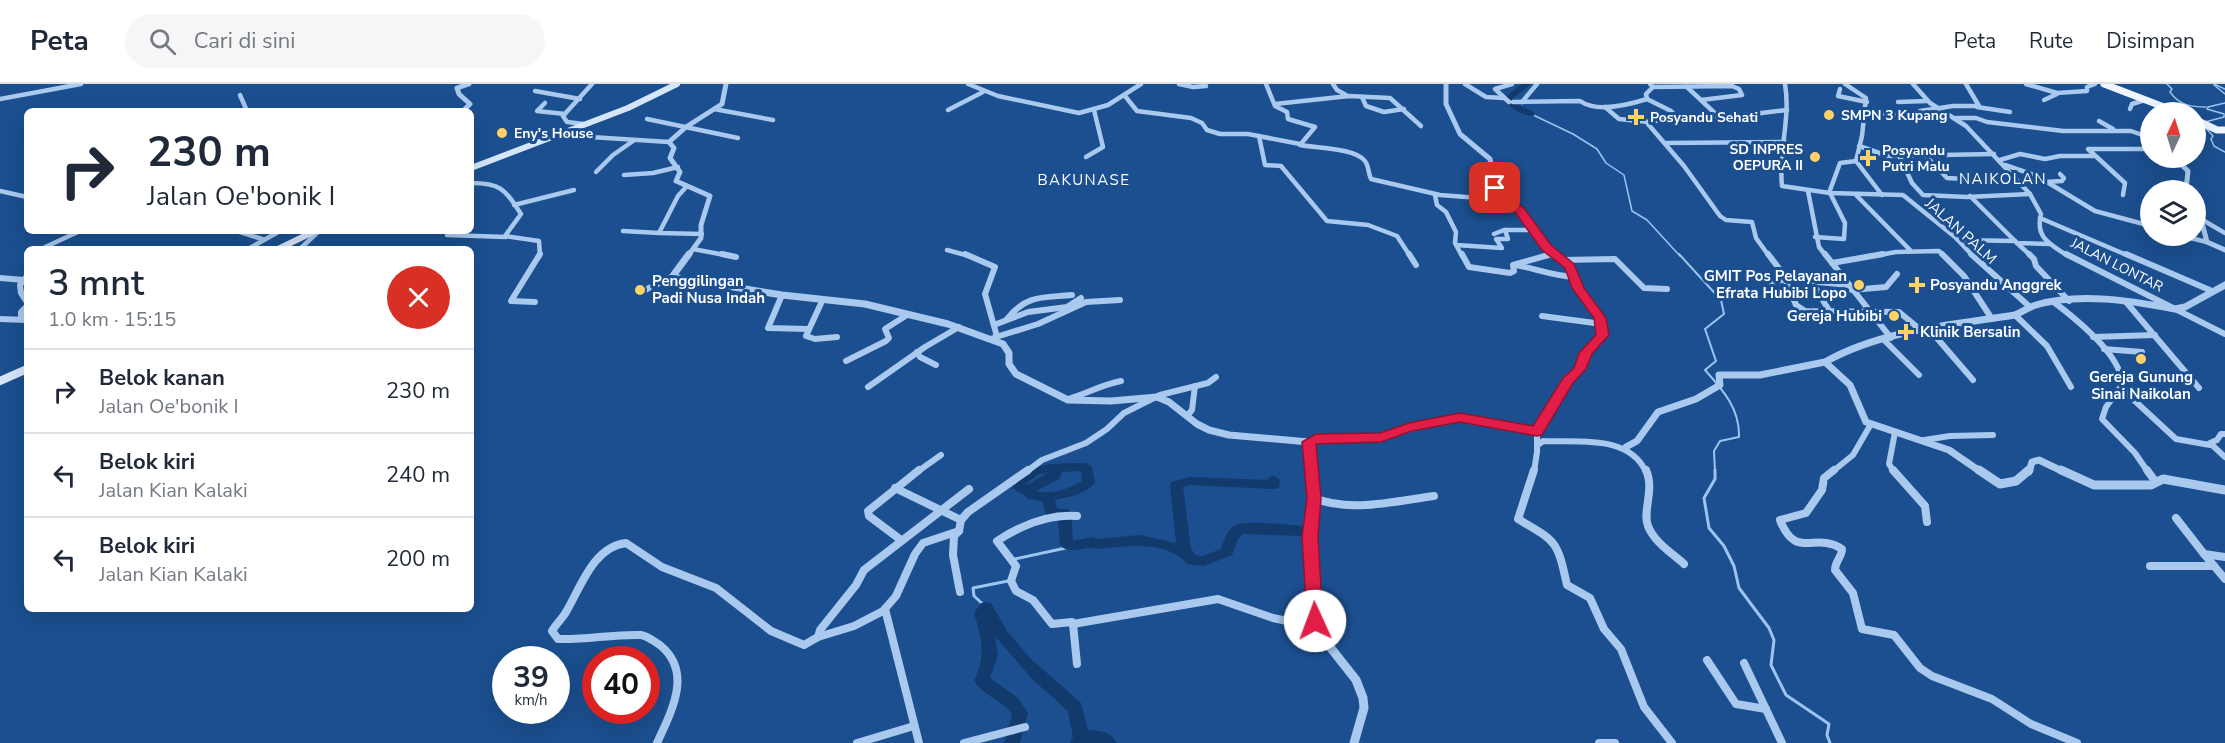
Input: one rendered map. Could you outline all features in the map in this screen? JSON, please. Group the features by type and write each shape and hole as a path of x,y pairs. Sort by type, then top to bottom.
{"main road":[{"path":"474,167 639,103 677,84"},
{"path":"2104,84 2150,102"},
{"path":"2206,125 2221,130 2225,135"},
{"path":"284,246 308,234"},
{"path":"0,381 24,370"}],"street":[{"path":"0,99 81,84"},
{"path":"466,108 470,105 459,94 457,88 469,84"},
{"path":"585,124 565,121 565,114 592,84"},
{"path":"559,135 669,142 724,100 726,84"},
{"path":"968,84 983,92 1008,100 1029,101 1071,112 1094,110 1125,96 1141,84"},
{"path":"1179,84 1193,87 1206,86"},
{"path":"1266,84 1275,104 1280,110 1287,112 1288,118 1315,127 1300,144"},
{"path":"1333,84 1337,90 1349,96"},
{"path":"1446,84 1446,104 1460,134 1490,159 1494,185 1505,200 1519,209 1553,254 1570,267 1578,288 1602,324 1602,335 1586,353 1580,369 1568,381 1537,432 1539,444 1529,488 1518,511 1518,519 1551,538 1560,554 1567,585 1590,598 1604,629 1615,640 1624,656 1644,707 1671,743"},
{"path":"1465,84 1486,97 1504,98"},
{"path":"1495,84 1504,87"},
{"path":"1512,84 1495,88 1511,102 1581,101 1589,98"},
{"path":"1522,102 1537,84"},
{"path":"1785,84 1787,110 1781,184 1787,188 1808,191 1882,195"},
{"path":"1845,84 1863,94 1867,102 1856,161 1882,195"},
{"name":"JALAN LONTAR","path":"1913,84 1928,101 1956,118 2002,162 2030,194 2039,210 2040,232 2050,243 2075,260 2225,334"},
{"path":"1966,84 1979,103 1976,107"},
{"path":"2026,84 2057,93 2087,91 2087,87 2095,84"},
{"path":"1647,99 1646,94 1652,85 1735,87 1742,95 1701,100"},
{"path":"1686,87 1720,118"},
{"path":"1840,89 1838,96 1867,102"},
{"path":"535,91 580,99"},
{"path":"948,110 983,92"},
{"path":"2044,100 2057,93"},
{"path":"240,95 246,108"},
{"path":"1125,96 1140,112 1191,118 1202,123 1208,130 1220,134 1243,133 1353,155 1365,162 1371,179 1435,195 1505,200"},
{"path":"1275,104 1349,96 1392,99 1421,126"},
{"path":"1362,97 1366,106 1377,111 1404,109"},
{"path":"1581,101 1589,107 1635,104 1647,99 1671,111 1681,121"},
{"path":"2130,110 2133,103 2145,100"},
{"path":"1898,102 1928,101"},
{"path":"545,103 537,111 565,114"},
{"path":"1605,106 1619,119 1649,122 1760,116 1787,110"},
{"path":"1920,111 1941,110 1954,106 2010,112"},
{"path":"714,109 773,120"},
{"path":"1086,157 1103,147 1094,110"},
{"path":"1865,112 1896,115"},
{"path":"1956,118 1976,118 1995,123 2062,131 2126,131"},
{"path":"647,119 738,138"},
{"path":"2099,121 2111,128 2140,135"},
{"path":"1649,122 1648,126 1666,143 1720,216 1726,220 1752,222 1756,238 1786,279 1792,299 1801,310 1814,313 1899,312 1926,331 1973,380"},
{"path":"1259,136 1265,165 1281,166 1327,221 1368,225 1397,236 1416,265"},
{"path":"596,172 613,154 633,141"},
{"path":"645,290 672,278 693,249 702,234 701,225 710,195 676,181 680,172 670,158 674,147 669,142"},
{"path":"1666,143 1785,142"},
{"path":"1858,148 1883,155 1994,154"},
{"path":"2123,195 2125,183 2088,149 2140,149"},
{"path":"1924,154 1947,177 1983,180"},
{"path":"2002,162 2020,154 2046,161 2060,156 2094,156"},
{"path":"1899,155 1912,183 1923,195 2030,194"},
{"path":"1829,193 1840,163 1856,161"},
{"path":"2002,162 2018,167 2092,210 2140,223"},
{"path":"624,175 653,173 678,167"},
{"path":"2045,182 2062,181 2064,178 2060,174"},
{"path":"474,183 499,184 521,215 506,237"},
{"path":"658,232 678,196 687,186"},
{"path":"514,205 574,190"},
{"path":"0,191 24,197"},
{"path":"1808,191 1815,237 1819,247 1871,312 1888,339 1919,375"},
{"path":"1815,237 1842,240 1845,234 1846,228 1842,213 1829,193"},
{"path":"1435,195 1436,204 1446,212 1456,232 1456,245 1469,267 1507,273 1514,271 1512,265"},
{"path":"1856,195 1911,250"},
{"name":"JALAN PALM","path":"1882,195 1903,195 1958,240 1983,267 2031,307"},
{"path":"1970,196 2034,259 2038,268 2070,302"},
{"path":"2040,218 2212,291"},
{"path":"2206,222 2225,233"},
{"path":"1494,234 1505,230 1535,230"},
{"path":"1456,245 1502,248 1496,239 1508,238 1505,230"},
{"path":"623,231 702,234"},
{"path":"1845,234 1852,232"},
{"path":"48,246 74,234"},
{"path":"246,234 262,239"},
{"path":"252,246 273,234"},
{"path":"302,246 312,234"},
{"path":"447,235 506,237 539,241 540,257 511,301 534,302"},
{"path":"2206,238 2207,242 2225,250"},
{"path":"1958,240 2050,243"},
{"path":"693,249 736,256"},
{"path":"947,250 960,252 995,267 993,279 985,293 994,324 993,338"},
{"path":"1832,263 1911,250 1941,252 1964,276 1992,319"},
{"path":"1512,265 1553,254"},
{"path":"1562,260 1616,259 1643,287 1667,289"},
{"path":"1512,265 1546,271 1553,276 1574,277"},
{"path":"1772,282 1786,279 1850,287 1886,287 1897,274"},
{"path":"0,278 24,278"},
{"path":"672,278 782,295 865,304 959,327 993,338 1003,344 1009,353 1009,364 1016,374 1068,400 1112,401 1157,397 1169,402 1209,430 1229,435 1309,442 1316,438 1381,438 1417,425 1460,418 1537,432"},
{"path":"24,279 20,285 24,298"},
{"path":"1812,282 1830,312"},
{"path":"1626,447 1637,441 1658,412 1696,399 1716,386 1720,375 1760,375 1825,362 1855,347 2015,315 2031,307 2055,303 2126,303 2175,309 2196,302 2225,285"},
{"path":"782,295 768,328 808,329"},
{"path":"1007,320 1017,308 1038,296 1072,295"},
{"path":"994,324 1029,312 1067,307 1081,298"},
{"path":"823,299 808,329 807,338 837,337"},
{"path":"993,338 1038,324 1086,302 1120,300"},
{"path":"2055,303 2082,323 2122,374 2122,389 2102,413 2102,419 2138,457 2156,481"},
{"path":"2126,303 2156,335 2199,388"},
{"path":"846,361 890,338 885,329 907,315"},
{"path":"2015,315 2047,346 2071,387"},
{"path":"1544,316 1602,324"},
{"path":"0,319 24,319"},
{"path":"868,387 917,352 959,327"},
{"path":"2093,338 2156,335"},
{"path":"2104,349 2142,352"},
{"path":"917,352 920,357 936,365"},
{"path":"1825,362 1850,385 1862,416 1871,424 1924,440 1957,454 2000,484 2008,484 2025,477 2031,470 2032,462 2039,460 2094,485 2151,485 2156,481 2169,479 2225,490"},
{"path":"960,592 953,555 954,536 959,531 961,520 968,512 1026,469 1050,456 1086,443 1107,429 1124,413 1160,395 1211,382 1216,377"},
{"path":"1068,400 1094,391 1100,385 1121,381"},
{"path":"1187,416 1192,410 1195,386"},
{"path":"2122,389 2176,439 2210,445 2225,457"},
{"path":"1871,424 1853,455 1824,478 1821,490 1806,513 1780,520 1786,535 1799,543 1824,542 1842,549 1835,569 1839,578 1854,596 1857,620 1862,629 1894,635 1920,668 1932,676 1992,699 2031,724 2077,743"},
{"path":"1894,432 1889,464 1895,473 1912,488 1927,509 1929,514 1927,522"},
{"path":"2210,445 2220,435 2225,434"},
{"path":"1924,440 1950,436 1993,435"},
{"path":"1539,444 1543,441 1609,444 1626,447 1640,457 1650,475 1650,498 1645,518 1652,533 1684,564"},
{"path":"1309,442 1314,498 1310,537 1315,621 1323,638 1356,680 1363,698 1364,708 1354,743"},
{"path":"902,540 868,514 869,510 940,455"},
{"path":"895,488 961,520"},
{"path":"818,637 820,630 856,585 864,570 969,489"},
{"path":"1314,498 1319,501 1349,504 1434,496"},
{"path":"1077,516 1069,514 1031,525 997,541 999,546 1013,558 1016,566 1011,581 1016,591 1034,600 1052,624 1073,624 1218,599 1273,618 1301,624 1315,621"},
{"path":"2176,518 2225,579"},
{"path":"657,743 674,705 679,687 677,669 669,654 651,638 643,635 577,640 558,639 552,631 565,614 583,578 612,546 626,543 662,567 716,588 741,605 753,618 789,640 804,645 818,637 854,626 876,616 896,596 915,554 923,543 959,531"},
{"path":"2204,554 2225,557"},
{"path":"2150,566 2214,566"},
{"path":"885,609 920,743"},
{"path":"1073,624 1077,664"},
{"path":"1707,660 1736,704 1766,709"},
{"path":"1744,663 1782,743"},
{"path":"857,743 914,726"},
{"path":"964,743 1025,727"},
{"path":"1599,743 1615,743"}],"waterway":[{"path":"1527,84 1507,99 1513,106 1531,114"},
{"path":"2167,84 2172,89 2170,92 2181,102"},
{"path":"2214,84 2225,89"},
{"path":"2214,85 2225,94"},
{"path":"2206,122 2224,117 2224,114 2207,109 2225,103"},
{"path":"1531,114 1573,134 1597,149 1606,163 1624,175 1632,211 1647,220 1680,256"},
{"path":"2206,128 2213,136 2211,139 2214,146 2225,152"},
{"path":"1679,254 1721,300 1724,314 1705,329 1716,361 1705,370 1729,400 1737,418 1739,437 1720,441 1714,451 1715,472"},
{"path":"1028,490 1033,496 1054,496 1079,489 1089,482 1086,467 1057,468"},
{"path":"1028,490 1018,486 1026,477 1045,468 1057,468"},
{"path":"1028,490 1054,476 1057,468"},
{"path":"1715,472 1715,479 1704,498 1709,528 1724,546 1734,566 1739,588 1769,628 1774,640 1771,665 1786,695 1829,724 1827,735 1830,743"},
{"path":"1184,550 1176,485 1190,481 1274,485 1274,480"},
{"path":"1048,498 1052,515 1064,512 1067,545 1140,540 1184,550"},
{"path":"1184,550 1192,560 1204,561 1227,552 1232,537 1239,529 1303,531"},
{"path":"1015,559 1075,546"},
{"path":"986,607 974,596 973,588 1008,581"},
{"path":"1012,743 1020,713 1013,703 982,680 987,671 990,655 989,639 981,613 986,607 1002,635 1025,662 1075,708 1081,737"},
{"path":"1078,743 1081,737"},
{"path":"1081,737 1098,737 1109,743"}],"place":[{"name":"SMPN 3 Kupang","path":"1829,115"},
{"name":"Posyandu Sehati","path":"1636,117"},
{"name":"Eny's House","path":"502,133"},
{"name":"SD INPRES OEPURA II","path":"1815,157"},
{"name":"Posyandu Putri Malu","path":"1868,158"},
{"name":"GMIT Pos Pelayanan Efrata Hubibi Lopo","path":"1859,285"},
{"name":"Posyandu Anggrek","path":"1917,285"},
{"name":"Penggilingan Padi Nusa Indah","path":"640,290"},
{"name":"Gereja Hubibi","path":"1894,316"},
{"name":"Klinik Bersalin","path":"1906,332"},
{"name":"Gereja Gunung Sinai Naikolan","path":"2141,359"}],"district":[{"name":"NAIKOLAN","path":"2003,179"},
{"name":"BAKUNASE","path":"1084,180"}],"route":[{"path":"1315,621 1310,537 1314,498 1309,442 1316,438 1381,438 1409,427 1460,418 1537,432 1568,381 1580,369 1586,353 1600,340 1603,331 1600,318 1578,288 1570,267 1546,247 1527,218 1519,209 1505,200 1495,188"}]}
